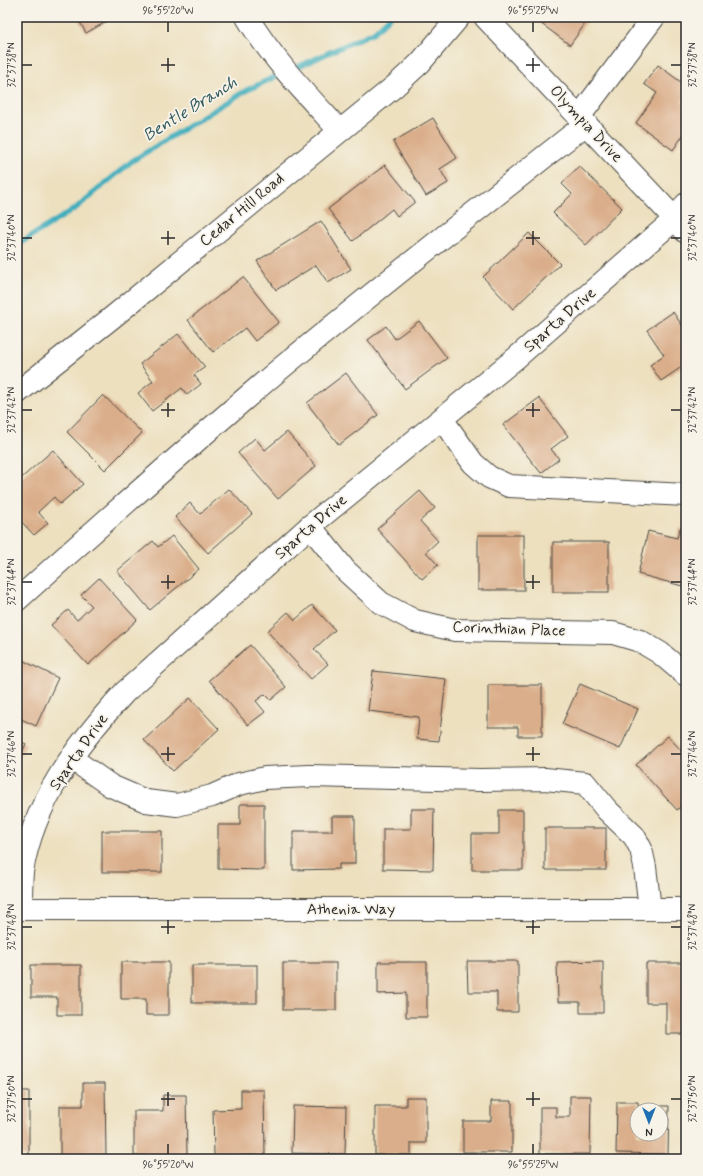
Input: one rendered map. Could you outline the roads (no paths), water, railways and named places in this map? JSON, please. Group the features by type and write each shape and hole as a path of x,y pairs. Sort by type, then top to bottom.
{"street":[{"path":"247,17 254,29 296,82 340,131"},
{"name":"Cedar Hill Road","path":"17,393 114,316 395,86 420,63 459,17"},
{"name":"Olympia Drive","path":"485,17 583,121 682,219"},
{"path":"17,600 145,486 279,370 583,121 654,17"},
{"name":"Sparta Drive","path":"19,909 22,873 37,817 71,758 105,713 125,692 310,526 417,437 442,419 516,358 682,219"},
{"path":"442,419 473,463 489,477 508,486 686,495"},
{"name":"Corinthian Place","path":"310,526 344,570 381,603 415,621 455,630 614,633 640,641 660,653 686,675"},
{"path":"71,758 112,786 139,798 146,801 177,804 212,796 239,784 265,778 309,776 480,780 546,779 585,783 607,810 634,836 641,849 645,867 650,909"},
{"name":"Athenia Way","path":"19,909 686,909"}],"waterway":[{"name":"Bentle Branch","path":"291,70 374,32 390,17"},
{"name":"Bentle Branch","path":"17,245 76,208 132,161 245,91 283,73"}]}
